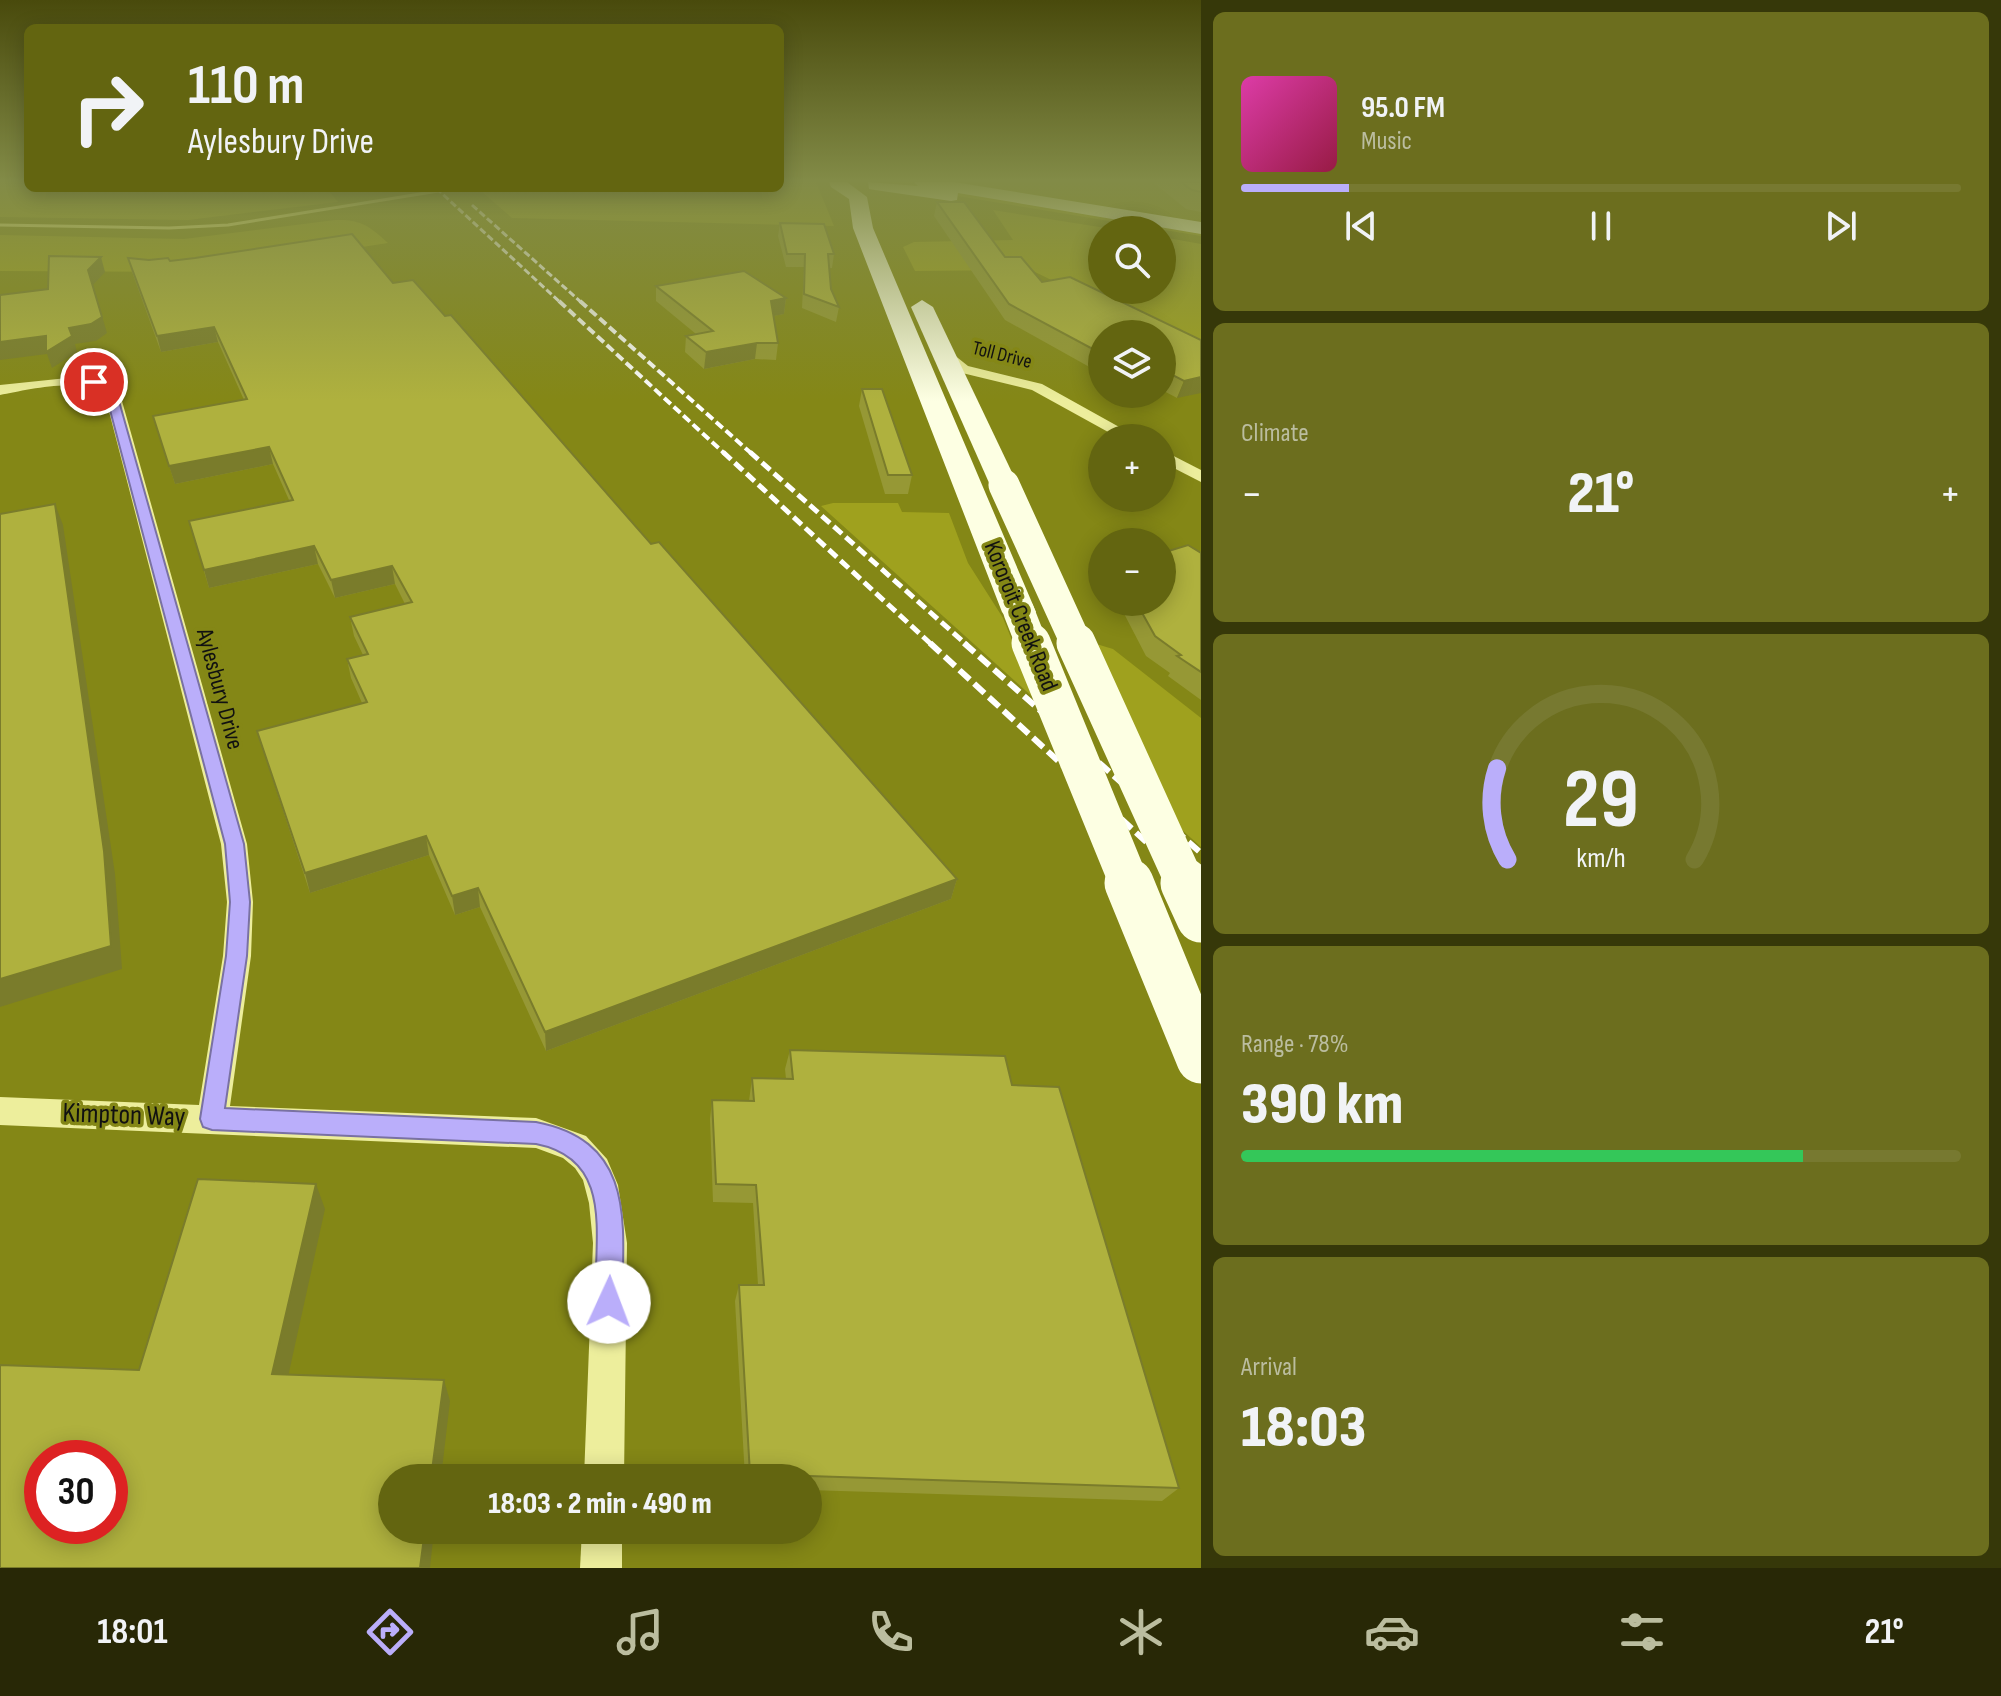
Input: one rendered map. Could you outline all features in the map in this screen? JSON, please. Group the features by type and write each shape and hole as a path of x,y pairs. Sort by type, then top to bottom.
{"main road":[{"name":"Kororoit Creek Road","path":"876,255 986,485 1201,918"},
{"name":"Kororoit Creek Road","path":"903,268 969,408 986,485 1201,1059"}],"street":[{"name":"Toll Drive","path":"943,350 952,363 963,369 1025,383 1055,395 1106,424"},
{"name":"Aylesbury Drive","path":"0,390 86,381 104,385 112,394 234,844 240,902 237,956 212,1119"},
{"name":"Toll Drive","path":"969,408 967,400 995,389 1021,388 1055,395"},
{"path":"1176,463 1201,477"},
{"name":"Kimpton Way","path":"0,1111 536,1133 557,1137 576,1146 591,1159 608,1206 610,1243 604,1464"},
{"path":"601,1568 602,1544"}],"shaded area":[{"path":"0,255 309,255 200,272 0,271"},
{"path":"907,255 1088,255 1088,298 1031,270 915,271"},
{"path":"1176,255 1201,255 1201,354 1176,342 1176,320 1132,320 1100,304 1176,304"},
{"path":"833,503 898,503 902,512 949,513 968,563 1003,618 1036,700 821,506"},
{"path":"1083,640 1113,649 1201,718 1201,847 1171,820"}],"building":[{"path":"213,255 370,255 393,283 413,280 445,316 451,315 651,544 659,542 957,879 545,1032 478,888 452,896 426,836 305,873 257,731 367,702 347,659 368,654 350,617 412,602 392,566 331,580 314,546 204,570 189,521 293,500 269,447 169,466 153,416 247,399 214,327 157,336 128,258 168,258 170,261"},
{"path":"805,255 828,255 831,289 839,307 804,294"},
{"path":"975,255 1021,257 1042,282 1070,277 1088,286 1088,304 1126,304 1159,320 1088,320 1088,346 1009,304"},
{"path":"49,256 101,257 88,270 102,317 91,324 69,328 72,336 46,352 46,336 0,342 0,295 48,289"},
{"path":"744,271 786,298 771,301 778,343 757,343 706,352 686,336 713,331 656,286"},
{"path":"1176,328 1201,340 1201,377 1184,381 1176,377"},
{"path":"862,389 882,389 912,475 888,475"},
{"path":"55,504 104,851 111,946 0,979 0,514"},
{"path":"1188,545 1201,553 1201,672 1155,636 1144,616 1176,616 1176,549"},
{"path":"790,1050 1005,1056 1012,1085 1059,1087 1179,1488 822,1476 822,1464 749,1464 739,1285 764,1285 756,1185 716,1184 712,1100 754,1101 752,1078 793,1079"},
{"path":"198,1179 316,1184 272,1374 444,1380 433,1464 378,1464 378,1544 423,1544 420,1568 0,1568 0,1365 139,1370"}],"railway":[{"path":"509,255 561,303"},
{"path":"528,255 582,303"},
{"path":"559,301 725,454"},
{"path":"580,301 752,454"},
{"path":"723,452 932,645"},
{"path":"750,452 967,645"},
{"path":"930,643 1193,885"},
{"path":"964,643 1201,853"},
{"path":"1148,827 1201,875"},
{"path":"1191,883 1201,892"}],"route":[{"path":"94,382 104,385 112,394 234,844 240,902 237,956 212,1119 536,1133 557,1137 576,1146 591,1159 601,1180 608,1206 609,1302"}]}
